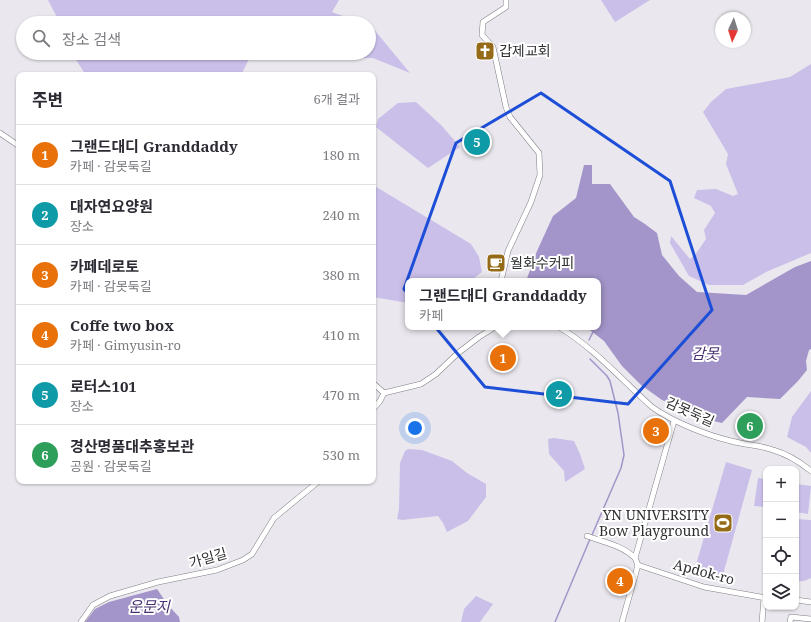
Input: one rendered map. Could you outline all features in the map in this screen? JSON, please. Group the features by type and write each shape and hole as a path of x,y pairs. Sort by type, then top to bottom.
{"street":[{"path":"502,278 508,251 539,183 540,175 539,153 508,112 493,47 482,35 483,22 506,7 506,0"},
{"path":"0,133 16,144"},
{"path":"376,406 384,393 421,384 436,374 458,353 478,337 490,330"},
{"name":"감못둑길","path":"564,330 585,346 652,407 674,421 731,441 773,449 787,455 811,471"},
{"path":"376,386 384,393"},
{"path":"635,558 674,421"},
{"name":"가일길","path":"82,622 93,605 110,596 158,582 217,570 243,560 252,554 274,518 315,484"},
{"path":"586,536 608,542 631,554 635,558 638,565 622,622"},
{"name":"Apdok-ro","path":"638,565 704,587 763,598"},
{"path":"799,600 811,602"},
{"path":"762,622 764,610"},
{"path":"791,620 811,619"}],"highlighted area":[{"path":"541,93 670,181 712,310 628,404 485,387 404,289 456,143"}],"shaded area":[{"path":"48,0 339,0 332,12 343,16 56,16"},
{"path":"601,0 650,0 615,22"},
{"path":"376,32 410,73 376,59"},
{"path":"76,60 248,60 242,72 84,72"},
{"path":"811,64 811,253 766,272 743,285 709,285 689,276 670,243 671,236 690,259 695,255 706,239 704,230 715,213 711,206 694,198 697,190 716,189 733,196 738,194 726,164 728,154 703,112 711,102 726,89 790,77"},
{"path":"416,102 442,126 460,147 428,168 376,127 378,119 398,103"},
{"path":"376,187 471,244 479,257 482,272 474,278 405,278 405,302 376,298"},
{"path":"811,391 811,453 806,447 787,437 792,417"},
{"path":"554,438 574,441 585,469 565,482 564,471 549,454 548,439"},
{"path":"408,449 422,450 452,461 467,473 486,484 486,497 468,521 447,532 438,516 402,520 397,519 399,509 400,463 405,451"},
{"name":"YN UNIVERSITY Bow Playground","path":"726,462 752,470 721,582 693,575"},
{"path":"758,478 763,479 763,507 754,506"},
{"path":"799,484 811,486 808,514 799,512"},
{"path":"799,519 811,520 811,578 804,581 799,581"},
{"path":"476,596 493,604 480,622 461,622 464,609"}],"water":[{"name":"감못","path":"584,165 592,165 592,184 610,184 634,217 657,233 662,255 679,276 697,292 746,295 795,267 811,261 811,349 809,350 806,361 807,370 780,399 747,397 722,423 705,419 662,400 641,385 622,366 604,341 590,330 601,330 601,278 527,278 537,251 553,216 576,198"},
{"name":"운문지","path":"157,589 168,605 179,617 180,622 85,622 95,609 109,602"}],"waterway":[{"path":"589,340 593,332"},
{"path":"590,359 610,381 618,413 624,455 621,468 592,535"},
{"path":"555,622 590,539"}],"place":[{"name":"갑제교회","path":"485,51"},
{"name":"로터스101","path":"477,142"},
{"name":"월화수커피","path":"496,263"},
{"name":"그랜드대디 Granddaddy","path":"503,358"},
{"name":"대자연요양원","path":"559,394"},
{"name":"경산명품대추홍보관","path":"750,426"},
{"name":"카페데로토","path":"656,431"},
{"name":"YN UNIVERSITY Bow Playground","path":"723,523"},
{"name":"Coffe two box","path":"620,581"}]}
